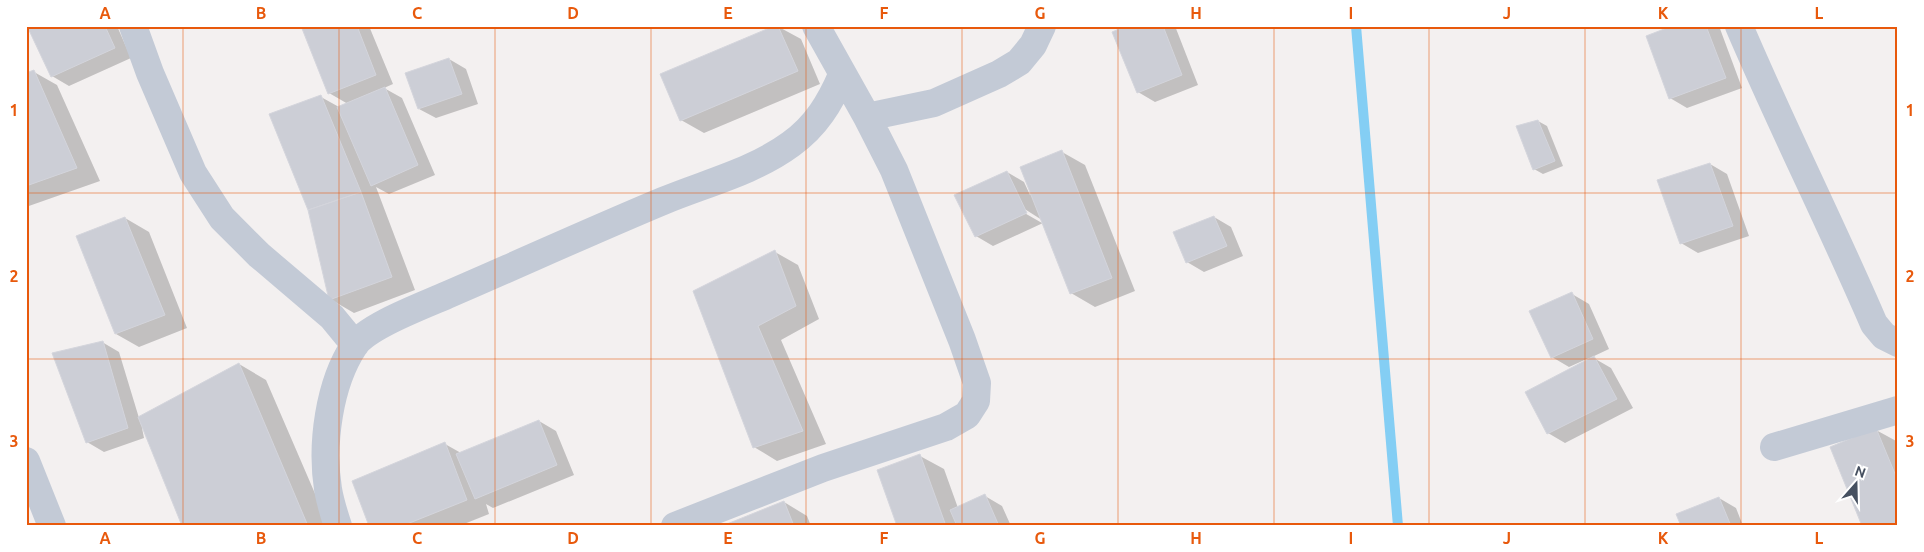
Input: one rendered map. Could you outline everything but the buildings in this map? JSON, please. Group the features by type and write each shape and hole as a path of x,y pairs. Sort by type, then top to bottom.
{"street":[{"path":"133,26 150,73 193,173 222,218 332,317 355,345"},
{"path":"676,526 824,468 946,427 966,415 976,401 977,383 962,340 894,170 867,117 816,26"},
{"path":"867,117 934,103 999,74 1019,62 1033,45 1042,26"},
{"path":"1739,26 1780,122 1832,226 1874,324 1884,336 1898,343"},
{"path":"338,526 328,488 326,436 332,394 355,345 374,329 410,311 666,200 750,168 773,156 813,125 829,105 842,75"},
{"path":"1774,447 1898,410"},
{"path":"26,461 52,526"}],"waterway":[{"path":"1356,26 1398,526"}]}
